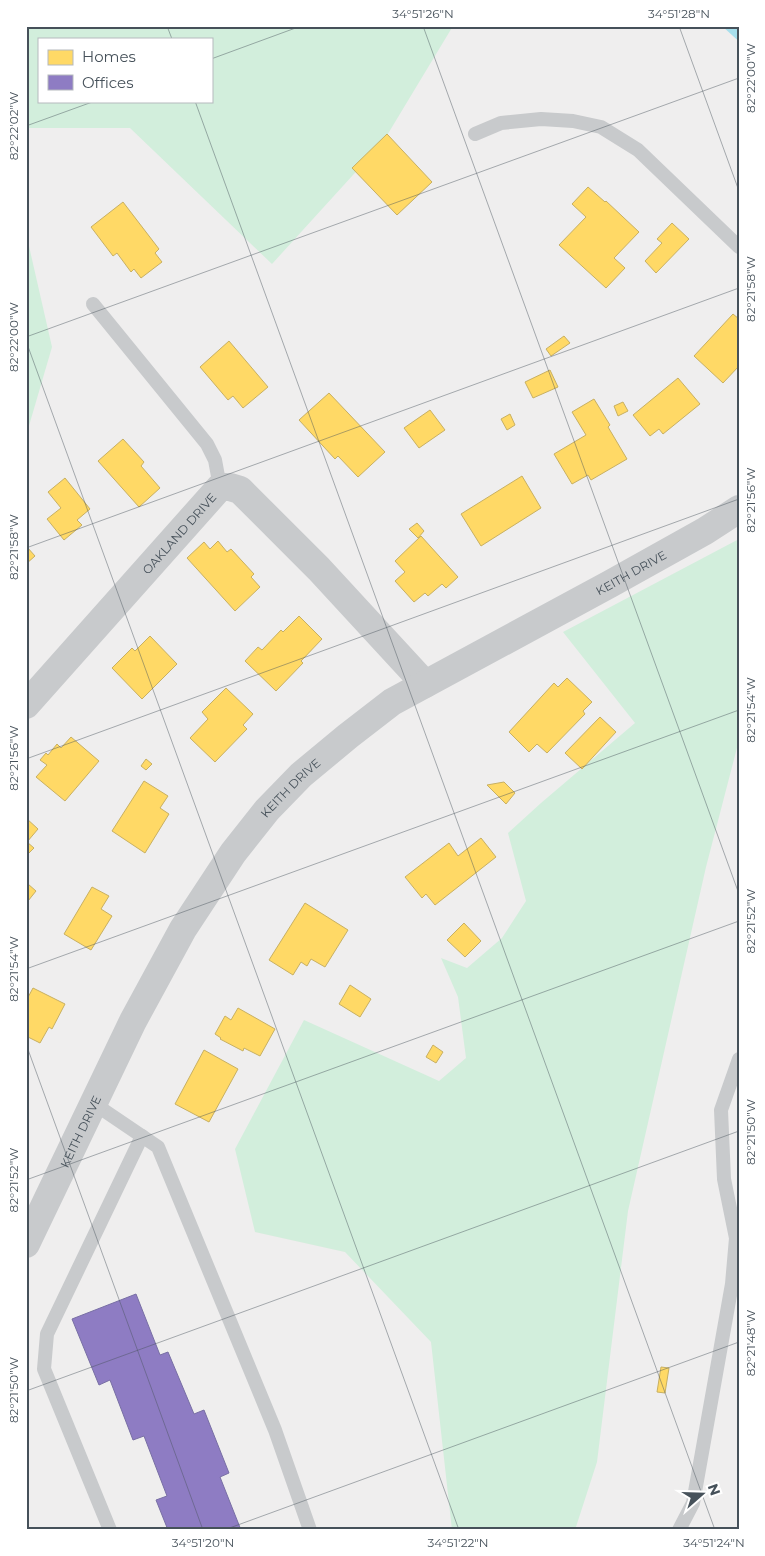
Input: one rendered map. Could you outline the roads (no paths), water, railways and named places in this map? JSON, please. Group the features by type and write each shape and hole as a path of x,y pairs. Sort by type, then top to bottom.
{"street":[{"name":"OAKLAND DRIVE","path":"26,705 220,487 240,490 319,569 425,684"},
{"name":"KEITH DRIVE","path":"26,1244 133,1021 182,929 233,853 267,810 302,775 392,702 610,584 705,531 739,509"}],"lane":[{"path":"475,134 501,123 541,119 573,121 601,127 638,150 739,247"},
{"path":"93,304 207,444 216,460 220,487"},
{"path":"679,1530 692,1503 732,1284 738,1238 724,1179 720,1110 739,1059"},
{"path":"93,1104 158,1147 275,1430 310,1530"},
{"path":"110,1530 44,1369 47,1334 142,1136"}],"waterway":[{"path":"728,26 739,36"}]}
